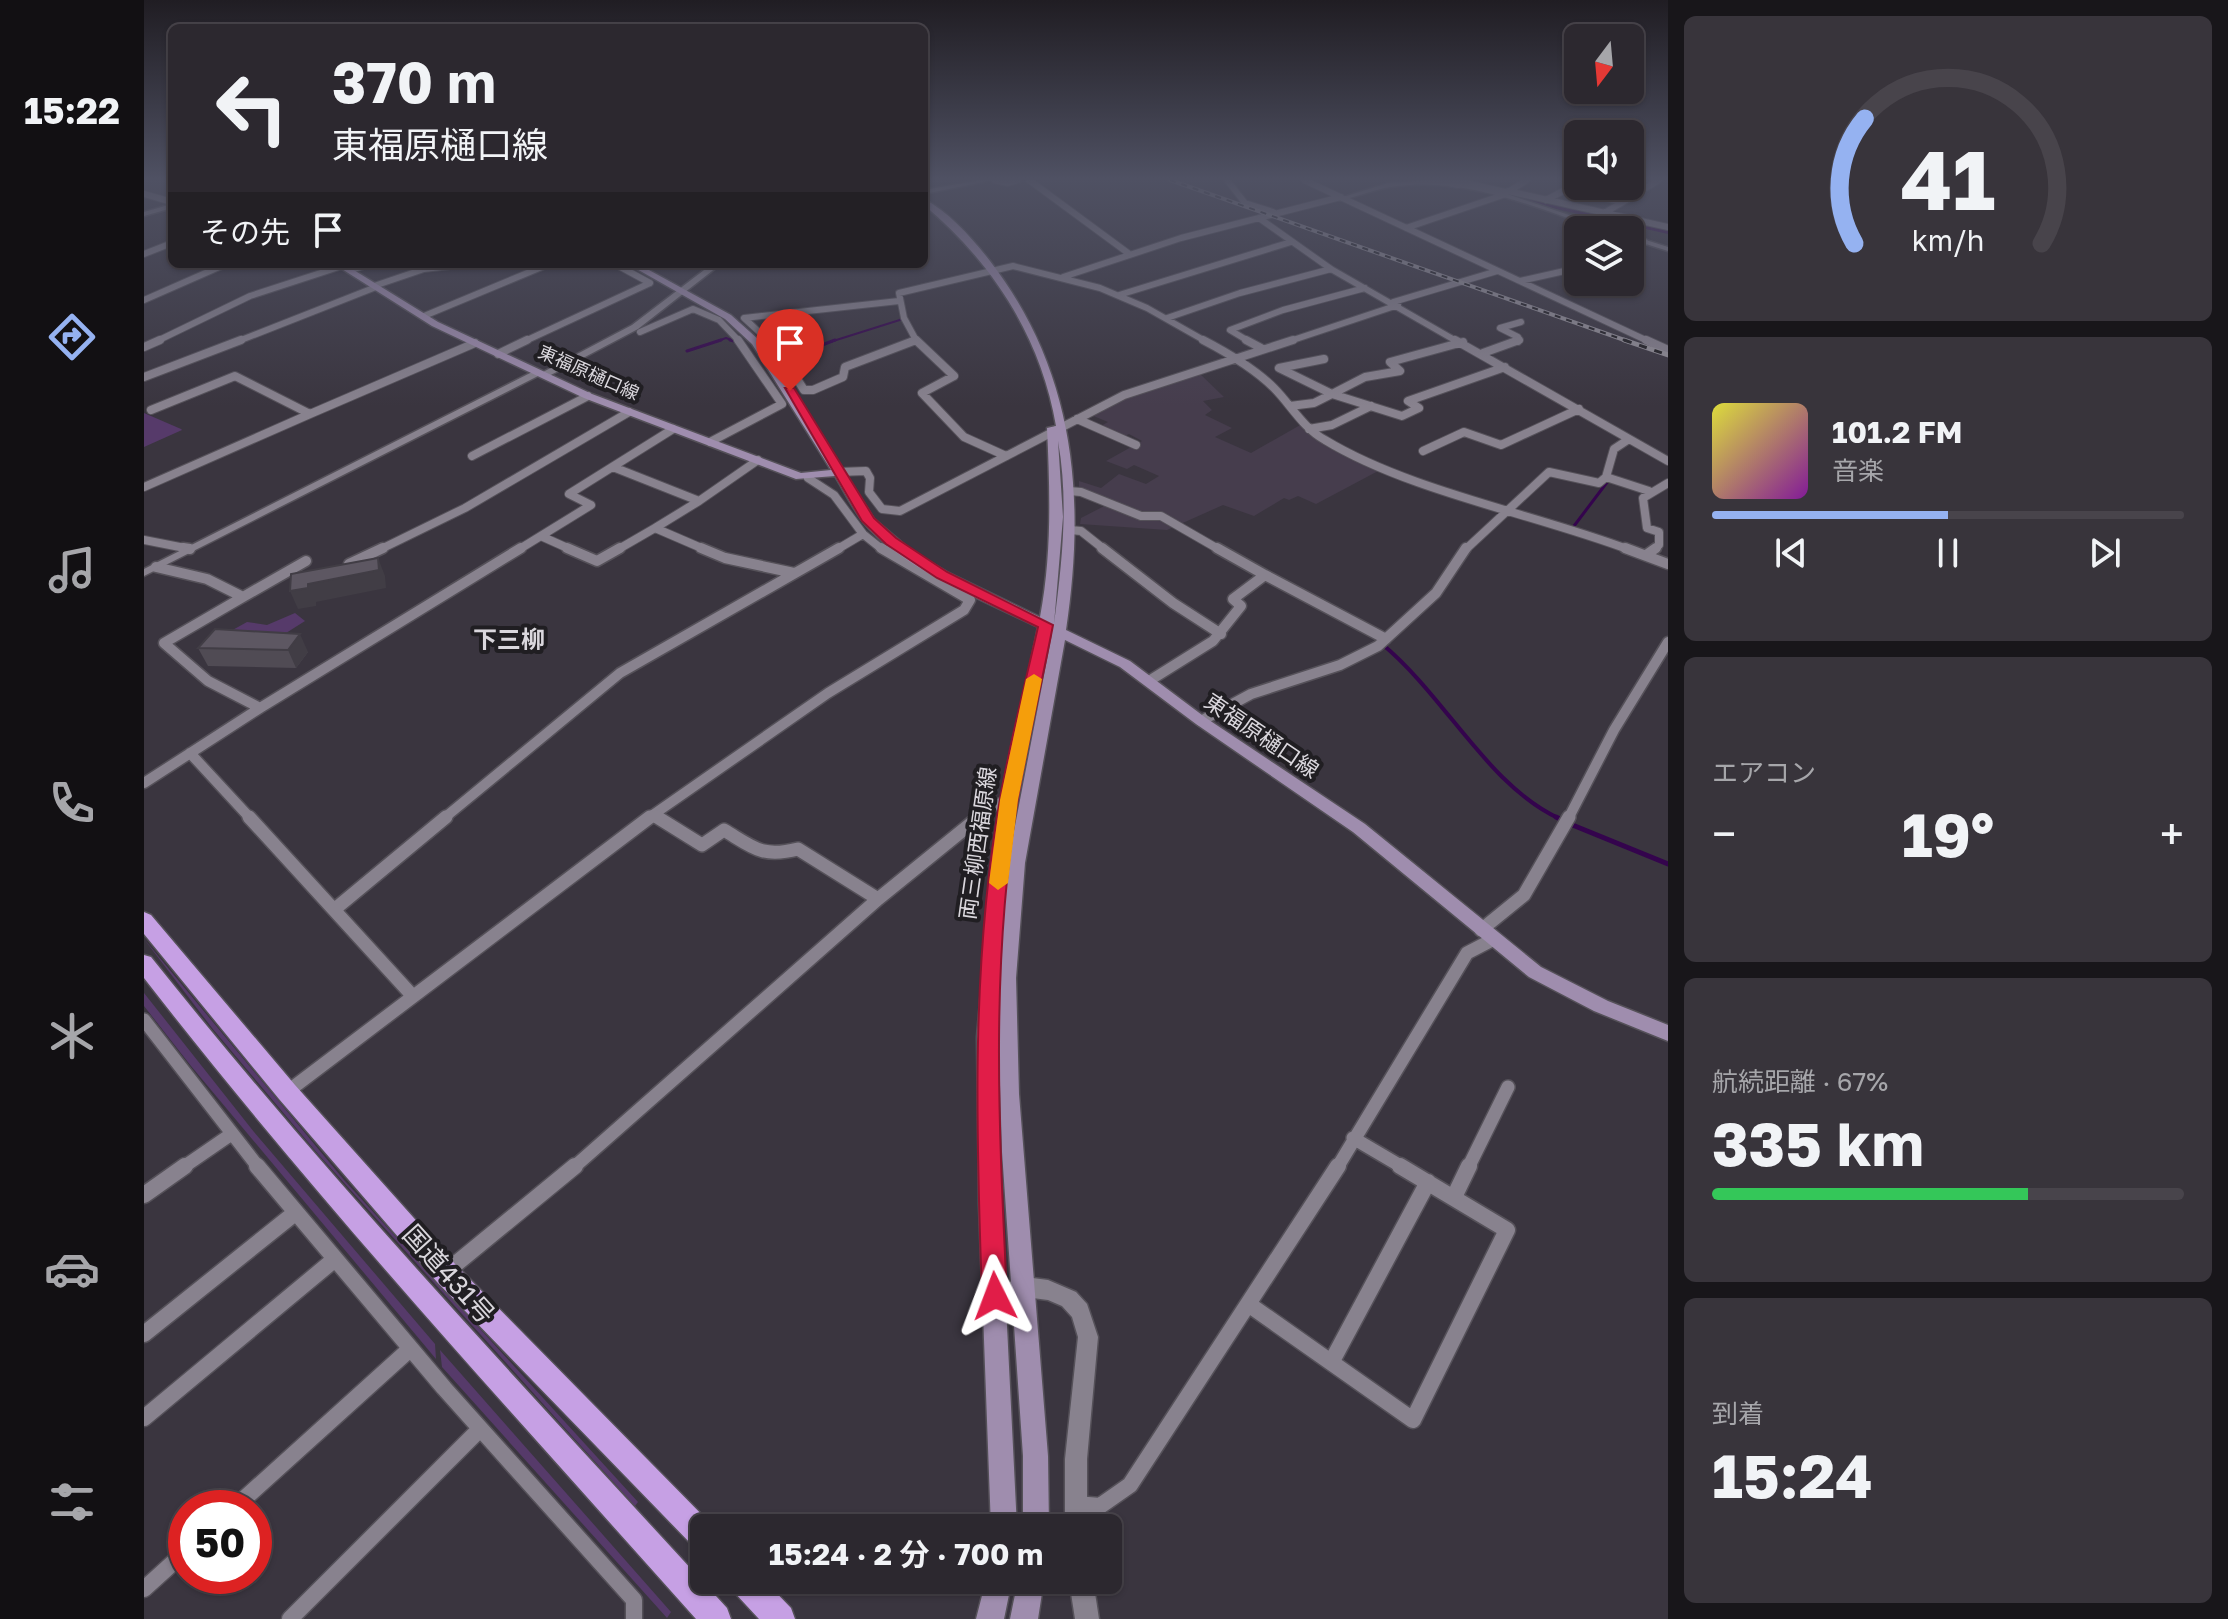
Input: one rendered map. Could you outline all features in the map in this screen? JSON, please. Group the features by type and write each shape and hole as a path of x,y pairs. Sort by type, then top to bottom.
{"highway":[{"name":"国道431号","path":"144,920 287,1092 446,1273 690,1523"},
{"name":"国道431号","path":"144,963 263,1110 716,1619"},
{"path":"757,1594 780,1619"}],"main road":[{"name":"両三柳西福原線","path":"971,256 989,272"},
{"name":"両三柳西福原線","path":"974,256 989,272 1019,325 1037,366 1057,429 1069,491 1070,530 1052,628 1009,800 987,1037 1003,1514"},
{"name":"東福原樋口線","path":"345,268 475,343 588,396 808,478"},
{"name":"東福原樋口線","path":"639,268 728,317 764,352 869,521 909,555 942,575 1125,664 1201,721 1359,828 1486,935 1561,987 1668,1033"},
{"name":"両三柳西福原線","path":"1035,1514 1025,1287 1010,1143 1010,918 1052,628 1057,429"},
{"path":"808,478 838,472"},
{"path":"990,1619 996,1594"},
{"path":"1024,1619 1028,1594"}],"street":[{"path":"1064,279 1062,277 1121,256"},
{"path":"1119,295 1244,256"},
{"path":"1311,256 1668,461"},
{"path":"1464,256 1668,350"},
{"path":"1006,456 964,437 922,393 954,376 930,360 916,340 899,301 899,293 1013,266 1119,295 1167,318 1236,358 1290,406 1309,429 1327,442 1400,475 1514,508 1668,564"},
{"path":"144,300 217,268"},
{"path":"144,347 250,296 340,268"},
{"path":"144,377 375,286 433,268"},
{"path":"424,316 539,268"},
{"path":"498,354 600,303 650,283 622,268"},
{"path":"144,573 437,421 619,337 712,268"},
{"path":"1167,318 1240,293 1331,269"},
{"path":"838,472 866,471 870,478 869,492 882,509 900,511 1124,395 1497,271"},
{"path":"1520,281 1564,271"},
{"path":"1261,348 1230,330 1283,310 1366,287"},
{"path":"899,301 744,318 778,349 804,390 813,390 843,377 845,367 877,352 916,340"},
{"path":"640,332 689,310 698,310 726,327 752,354 782,404 710,442"},
{"path":"1483,353 1520,341 1500,328 1521,322"},
{"path":"1290,406 1314,403 1365,377 1400,371 1390,362 1463,342"},
{"path":"144,487 475,343"},
{"path":"752,354 778,349"},
{"path":"1324,359 1279,368 1332,394 1402,416 1419,408 1408,401 1505,367"},
{"path":"151,410 235,376 310,414"},
{"path":"472,456 588,396"},
{"path":"1309,429 1332,425 1371,406"},
{"path":"1423,451 1464,432 1501,445 1540,424 1579,409"},
{"path":"349,564 465,508 629,412"},
{"path":"1077,419 1136,445"},
{"path":"144,783 260,708 591,505 569,494 673,429"},
{"path":"1201,721 1251,694 1340,665 1386,639 1436,593 1473,540 1489,524 1514,508 1549,472 1603,482 1614,449 1629,439"},
{"path":"543,537 597,561 699,501 758,460"},
{"path":"613,467 699,501"},
{"path":"1606,477 1649,491"},
{"path":"287,1092 410,993 653,815 819,698 964,610 970,600 911,569 863,534 834,495 808,478"},
{"path":"1646,555 1659,545 1659,532 1647,528 1640,500 1649,491 1668,483"},
{"path":"1069,491 1081,492 1141,516 1157,516 1339,611 1386,639"},
{"path":"655,528 725,558 794,573"},
{"path":"1070,530 1081,531 1173,603 1221,634"},
{"path":"335,909 620,673 863,534"},
{"path":"144,540 190,549"},
{"path":"260,708 221,690 189,666 180,653 164,643 306,561"},
{"path":"156,567 207,579 243,597"},
{"path":"1149,681 1221,634 1241,606 1233,599 1265,575"},
{"path":"1076,1504 1100,1506 1130,1485 1251,1306 1467,953 1524,895 1561,833 1614,730 1668,642"},
{"path":"190,753 410,993"},
{"path":"446,1273 623,1127 878,899 993,806 1009,800"},
{"path":"653,815 702,845 724,830 762,853 775,855 798,849 878,899"},
{"path":"144,1020 230,1135 295,1213 479,1430 634,1600 634,1619"},
{"path":"1454,1197 1508,1087"},
{"path":"144,1195 230,1135"},
{"path":"1251,1306 1413,1420 1507,1230 1353,1138"},
{"path":"1332,1361 1428,1182"},
{"path":"144,1334 295,1213"},
{"path":"144,1418 335,1259"},
{"path":"995,1296 1025,1287 1048,1290 1069,1299 1080,1311 1088,1337 1076,1459 1076,1514"},
{"path":"254,1490 410,1349"},
{"path":"290,1619 479,1430"},
{"path":"144,1589 168,1567"},
{"path":"1083,1594 1087,1619"}],"shaded area":[{"path":"1198,372 1224,397 1203,401 1212,410 1205,415 1232,428 1215,437 1251,453 1302,424 1380,470 1316,504 1298,496 1289,500 1284,498 1254,516 1223,505 1167,530 1080,524 1081,518 1114,501 1079,488 1079,481 1101,488 1119,474 1146,484 1159,476 1134,465 1127,469 1106,461 1142,441 1129,434 1125,436 1099,427 1108,422 1091,415 1127,396"},
{"path":"144,413 181,429 182,430 144,447"},
{"path":"295,613 305,621 275,640 229,632 247,622 267,625"},
{"path":"144,939 344,1180 638,1502 635,1506 318,1154 212,1028"},
{"path":"144,993 254,1132 435,1344 436,1359 191,1066 144,1006"},
{"path":"440,1350 671,1612 667,1618 442,1367"}],"building":[{"path":"378,558 379,570 308,584 308,588 290,591 291,574"},
{"path":"215,629 300,634 288,650 198,648"}],"waterway":[{"path":"830,342 906,318"},
{"path":"716,341 726,338 734,341 730,340"},
{"path":"716,341 721,340"},
{"path":"796,355 835,340"},
{"path":"687,351 716,341"},
{"path":"1574,526 1608,481"},
{"path":"1382,644 1427,689 1511,785 1534,804 1560,819"},
{"path":"1556,817 1560,819"},
{"path":"1570,824 1668,864"}],"railway":[{"path":"1385,256 1630,342"},
{"path":"1624,340 1668,355"}],"slow traffic":[{"path":"998,883 1009,800 1034,679"}],"district":[{"name":"下三柳","path":"509,638"}],"route":[{"path":"790,391 869,521 909,555 942,575 1046,625 1009,800 1001,849 992,952 987,1037 987,1117 995,1296"}]}
